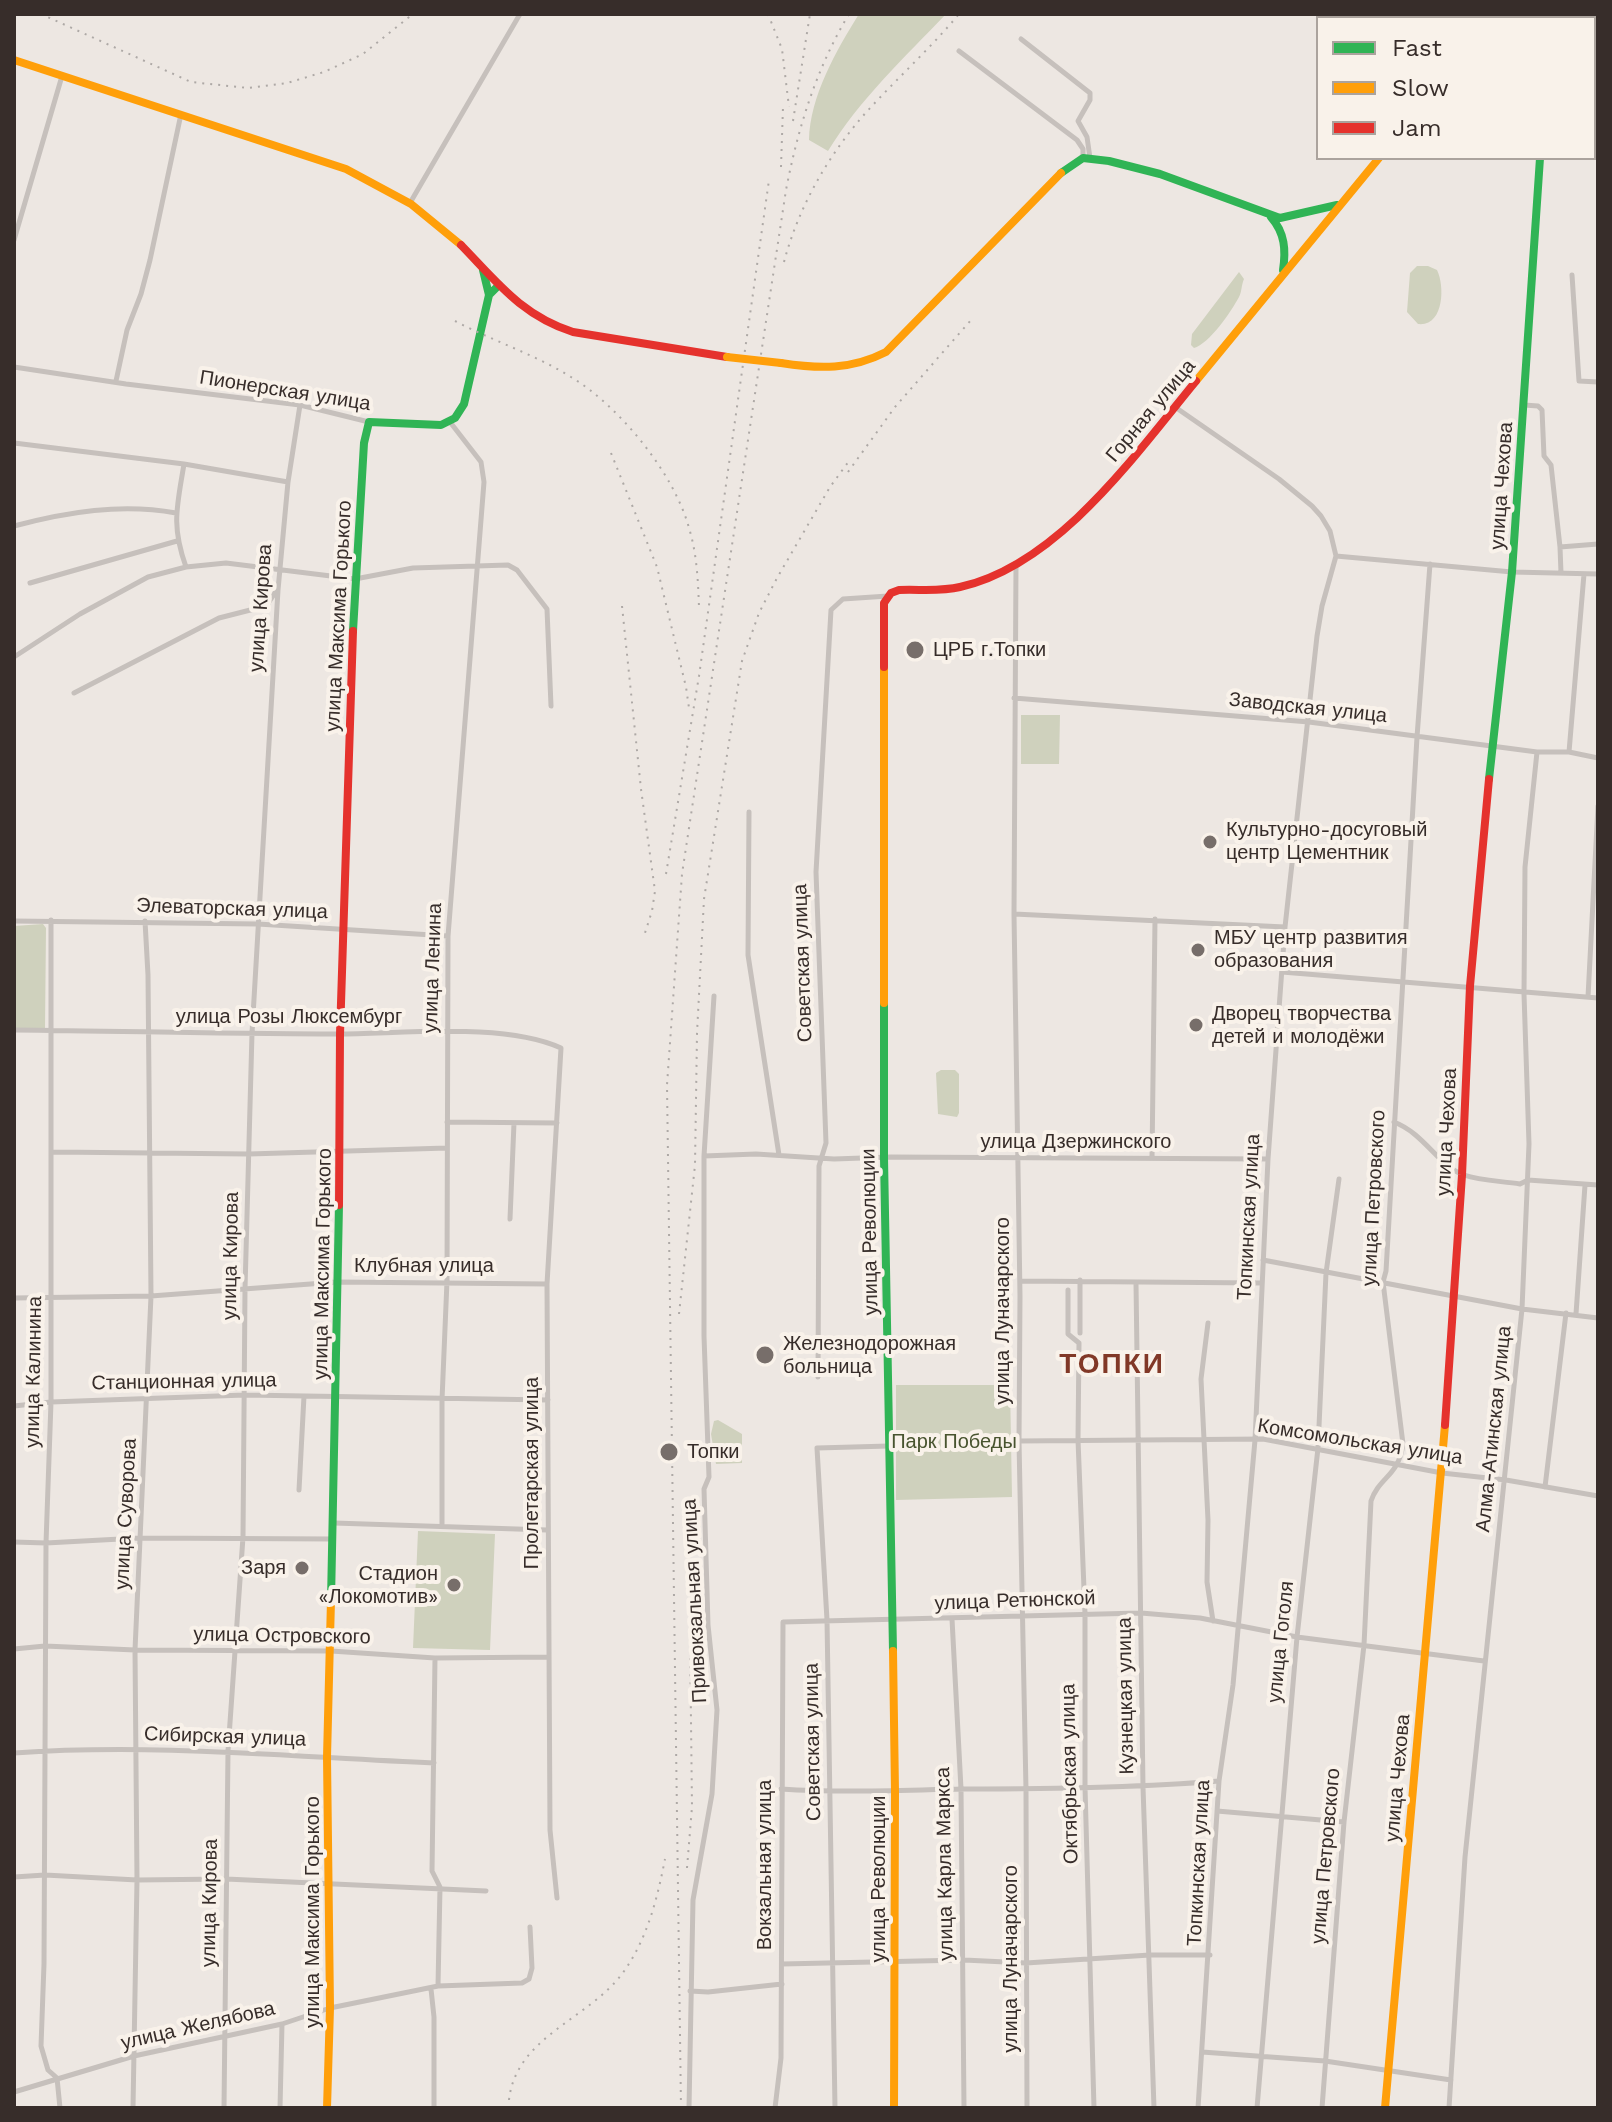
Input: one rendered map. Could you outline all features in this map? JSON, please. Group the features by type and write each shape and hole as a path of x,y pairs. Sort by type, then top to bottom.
{"street":[{"path":"410,203 520,14"},
{"path":"1021,39 1090,93 1090,100 1078,121 1087,137 1087,158"},
{"path":"959,51 1077,140 1087,158"},
{"path":"14,60 356,173 410,203 445,229 529,314 559,329 820,369 846,368 869,362 886,352 1064,170 1087,158 1160,174 1271,217 1292,216 1339,205"},
{"path":"14,240 62,76"},
{"path":"116,381 127,330 150,260 181,114"},
{"name":"Горная улица","path":"888,596 899,590 963,587 983,580 1016,563 1094,500 1117,477 1225,348 1377,160"},
{"name":"улица Чехова","path":"1385,2108 1442,1473 1462,1175 1470,986 1492,744 1512,572 1540,160"},
{"path":"14,206 23,209"},
{"path":"1271,217 1279,226 1284,241 1283,273"},
{"path":"450,422 459,415 464,404 489,295 483,268"},
{"path":"1572,275 1579,381 1598,382"},
{"path":"489,295 499,285"},
{"name":"Пионерская улица","path":"14,367 300,405 369,422 432,425 450,422"},
{"name":"улица Кирова","path":"224,2108 228,1751 243,1537 245,1289 252,1033 279,570 300,405"},
{"path":"1524,405 1538,406 1542,410 1544,456 1551,465 1561,573"},
{"path":"1175,407 1279,479 1312,506 1330,531 1336,556 1512,572 1598,574"},
{"name":"улица Максима Горького","path":"327,2108 330,2008 327,1757 337,1396 340,1034 355,579 364,443 369,422"},
{"name":"улица Ленина","path":"442,1526 442,1400 447,1281 448,936 483,467 478,456 450,422"},
{"path":"14,443 184,464 288,482"},
{"path":"184,464 176,513 177,541 186,567"},
{"path":"14,526 59,514 90,510 154,509 176,513"},
{"path":"30,583 177,541"},
{"path":"1560,547 1598,544"},
{"name":"Топкинская улица","path":"1198,2108 1219,1781 1238,1625 1255,1440 1268,1159 1285,927 1322,606 1336,556"},
{"path":"14,657 80,614 148,577 186,567 226,563 355,579 413,568 477,564 513,567 547,609 551,706"},
{"name":"улица Луначарского","path":"1016,563 1014,914 1026,1790 1027,2108"},
{"name":"улица Петровского","path":"1322,2108 1344,1822 1364,1645 1371,1501 1374,1493 1399,1464 1403,1429 1383,1282 1430,564"},
{"path":"1569,752 1584,574"},
{"path":"74,693 219,618 266,606 278,590"},
{"name":"улица Революции","path":"888,596 883,608 884,1158 895,1792 894,2108"},
{"name":"Советская улица","path":"818,1377 819,1166 826,1143 816,872 831,610 843,599 888,596"},
{"name":"Заводская улица","path":"1014,698 1309,722 1598,758"},
{"name":"Алма-Атинская улица","path":"1449,2108 1465,1857 1522,1309 1528,1180 1525,867 1537,752"},
{"path":"1588,997 1598,806"},
{"path":"749,812 748,955 779,1155"},
{"path":"1014,914 1285,927"},
{"path":"1152,1158 1155,919"},
{"name":"улица Калинина","path":"51,920 51,1402 46,1543 41,2046 48,2070 57,2078 60,2108"},
{"name":"Элеваторская улица","path":"14,921 258,924 448,936"},
{"name":"улица Суворова","path":"133,2108 137,1880 135,1650 151,1296 145,921"},
{"path":"1282,972 1598,998"},
{"name":"Привокзальная улица","path":"689,2108 693,1900 712,1794 717,1710 708,1625 704,1489 709,1477 704,1336 704,1156 714,996"},
{"name":"улица Розы Люксембург","path":"14,1030 340,1034 487,1032 523,1037 561,1048"},
{"name":"Пролетарская улица","path":"557,1898 550,1830 547,1284 561,1048"},
{"path":"447,1122 557,1123"},
{"path":"1394,1122 1416,1134 1462,1175 1520,1184 1528,1180 1598,1185"},
{"path":"510,1219 514,1123"},
{"path":"53,1152 249,1154 447,1148"},
{"name":"улица Дзержинского","path":"704,1156 1268,1159"},
{"name":"улица Гоголя","path":"1257,2108 1297,1637 1318,1448 1326,1273 1339,1179"},
{"path":"1576,1314 1585,1185"},
{"path":"1263,1260 1522,1309 1598,1318"},
{"path":"1080,1280 1080,1333"},
{"path":"1020,1281 1261,1283"},
{"name":"Клубная улица","path":"14,1298 151,1296 337,1282 547,1284"},
{"name":"Кузнецкая улица","path":"1136,1283 1143,1787 1154,2108"},
{"name":"Октябрьская улица","path":"1068,1290 1068,1334 1079,1343 1078,1440 1085,1614 1085,1787 1094,2108"},
{"path":"1545,1487 1566,1313"},
{"path":"1208,1323 1201,1379 1208,1520 1207,1582 1213,1621"},
{"name":"Станционная улица","path":"14,1406 245,1395 548,1400"},
{"path":"299,1490 304,1396"},
{"name":"Комсомольская улица","path":"1019,1441 1263,1439 1442,1473 1506,1480 1598,1496"},
{"name":"Советская улица","path":"835,2108 827,1620 817,1448 889,1446"},
{"path":"334,1523 547,1530"},
{"path":"14,1542 243,1537 333,1540"},
{"name":"улица Ретюнской","path":"783,1622 1141,1613 1484,1661"},
{"name":"улица Карла Маркса","path":"952,1619 961,1789 964,2108"},
{"name":"Вокзальная улица","path":"775,2108 781,2058 783,1622"},
{"name":"улица Островского","path":"14,1649 45,1646 135,1650 331,1651 435,1658 548,1657"},
{"path":"434,2108 434,1988 440,1887 432,1871 435,1658"},
{"name":"Сибирская улица","path":"14,1753 135,1749 228,1751 434,1763"},
{"path":"781,1789 830,1793 1026,1790 1143,1787 1219,1781"},
{"path":"1217,1811 1344,1822"},
{"path":"14,1877 226,1879 486,1891"},
{"name":"улица Желябова","path":"14,2092 134,2056 282,2024 330,2008 434,1988 522,1983 529,1979 532,1968 530,1927"},
{"path":"782,1964 964,1960 1026,1963 1150,1955 1210,1955"},
{"path":"690,1991 782,1984"},
{"path":"280,2108 282,2024"},
{"path":"1202,2052 1325,2061 1451,2080"}],"green space":[{"path":"859,14 946,14 868,96 828,151 809,140 810,123 833,59"},
{"path":"1417,266 1437,270 1441,286 1438,312 1427,323 1418,324 1407,312 1410,273"},
{"path":"1239,272 1244,279 1240,295 1213,334 1194,348 1191,345 1192,334"},
{"path":"1021,715 1060,715 1059,764 1021,764"},
{"path":"43,924 46,928 45,1029 14,1028 14,926"},
{"path":"955,1070 959,1074 957,1117 938,1114 936,1073"},
{"name":"Парк Победы","path":"896,1385 1010,1385 1012,1497 896,1500"},
{"path":"718,1420 742,1434 742,1463 716,1464 711,1434 714,1421"},
{"name":"Стадион «Локомотив»","path":"418,1531 495,1534 490,1650 413,1648"}],"railway":[{"path":"41,14 191,82 248,88 287,83 324,72 363,54 413,14"},
{"path":"768,14 782,49 789,107"},
{"path":"793,121 810,14"},
{"path":"681,2108 667,1085 682,874 786,190 810,99 827,56 849,14"},
{"path":"784,262 805,204 837,150 862,117 959,14"},
{"path":"781,167 783,107"},
{"path":"666,874 699,676 769,180"},
{"path":"848,472 895,407 971,320"},
{"path":"455,321 571,377 608,405 625,423 658,464 682,507 695,558 699,607"},
{"path":"611,453 657,567 689,708"},
{"path":"679,1314 695,1165 697,1033 704,899 742,661 759,613 777,578 830,487 849,461"},
{"path":"622,606 655,891 644,936"},
{"path":"687,1868 692,1807 690,1635"},
{"path":"509,2100 514,2078 525,2060 555,2031 607,1990 631,1961 650,1919 665,1859"}],"traffic: fast":[{"path":"1061,173 1083,158 1109,161 1160,174 1280,218 1337,205"},
{"path":"1489,779 1512,572 1540,160"},
{"path":"1271,217 1283,242 1283,270"},
{"path":"483,270 489,295"},
{"path":"353,631 364,443 369,422 441,425 455,418 464,404 489,295 499,285"},
{"path":"884,1003 893,1651"},
{"path":"331,1600 339,1205"}],"traffic: slow":[{"path":"14,60 346,169 411,204 461,245"},
{"path":"1196,381 1377,160"},
{"path":"781,363 847,365 886,352 1061,173"},
{"path":"727,357 781,363"},
{"path":"884,667 884,1003"},
{"path":"1385,2108 1445,1425"},
{"path":"327,2108 330,2008 327,1757 331,1600"},
{"path":"893,1651 894,2108"}],"traffic: jam":[{"path":"461,245 511,296 555,325 573,332 727,357"},
{"path":"884,667 884,603 891,593 960,587 996,575 1030,556 1092,504 1196,381"},
{"path":"339,1205 340,1034 353,631"},
{"path":"1445,1425 1462,1175 1470,986 1489,779"}],"place":[{"name":"ЦРБ г.Топки","path":"915,650"},
{"name":"Культурно-досуговый центр Цементник","path":"1210,842"},
{"name":"МБУ центр развития образования","path":"1198,950"},
{"name":"Дворец творчества детей и молодёжи","path":"1196,1025"},
{"name":"Железнодорожная больница","path":"765,1355"},
{"name":"Топки","path":"669,1452"},
{"name":"Заря","path":"302,1568"},
{"name":"Стадион «Локомотив»","path":"454,1585"}],"district":[{"name":"ТОПКИ","path":"1112,1365"}]}
